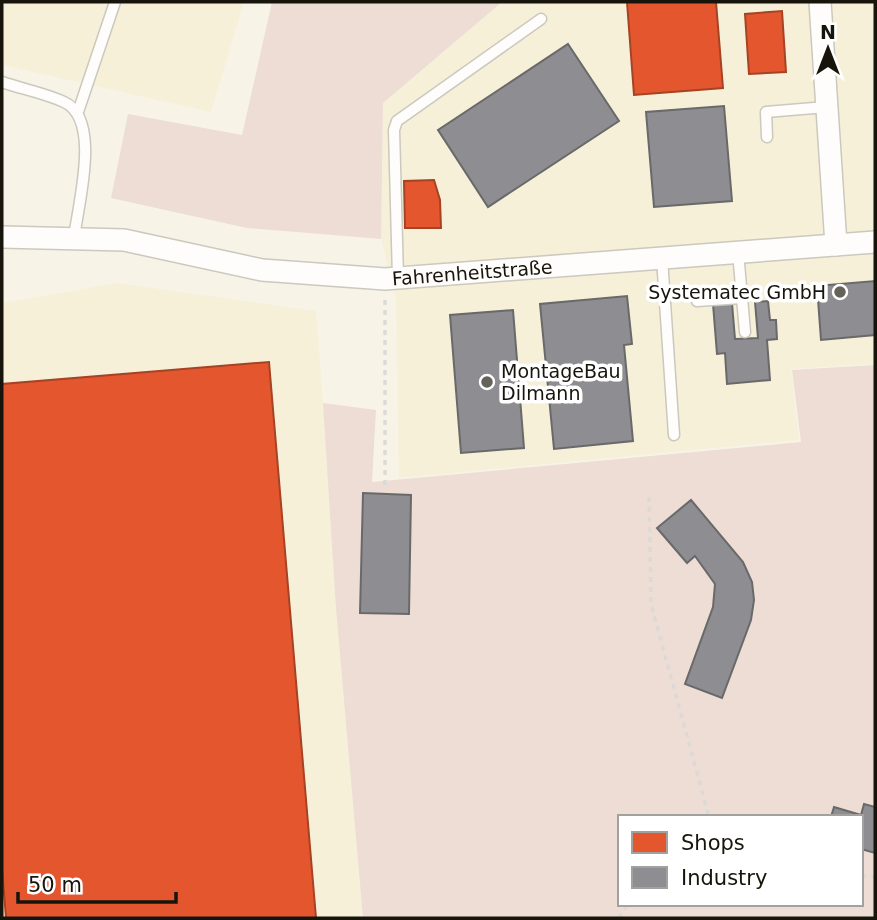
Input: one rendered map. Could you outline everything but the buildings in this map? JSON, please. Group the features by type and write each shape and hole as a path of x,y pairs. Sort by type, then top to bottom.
{"street":[{"path":"820,2 836,245"},
{"name":"Fahrenheitstraße","path":"2,237 124,240 262,270 391,278 875,242"}],"lane":[{"path":"74,238 86,141 79,112 115,2"},
{"path":"391,278 394,130 397,121 541,19"},
{"path":"2,82 65,102 79,112"},
{"path":"767,137 766,112 827,107"},
{"path":"738,252 745,332"},
{"path":"662,258 674,435"},
{"path":"697,301 742,298"}],"path":[{"path":"386,487 391,278"},
{"path":"649,497 650,604 708,815"}],"shaded area":[{"path":"2,2 244,2 211,112 2,65"},
{"path":"272,2 502,2 383,103 381,239 247,228 111,198 128,114 242,135"},
{"path":"502,2 875,2 875,364 791,369 799,440 399,478 396,299 381,239 383,103"},
{"path":"117,283 316,311 363,918 2,918 2,303"},
{"path":"875,365 875,918 363,918 336,608 323,403 376,410 372,482 801,442 792,370"}],"place":[{"name":"Systematec GmbH","path":"840,292"},
{"name":"MontageBau Dilmann","path":"487,382"}]}
